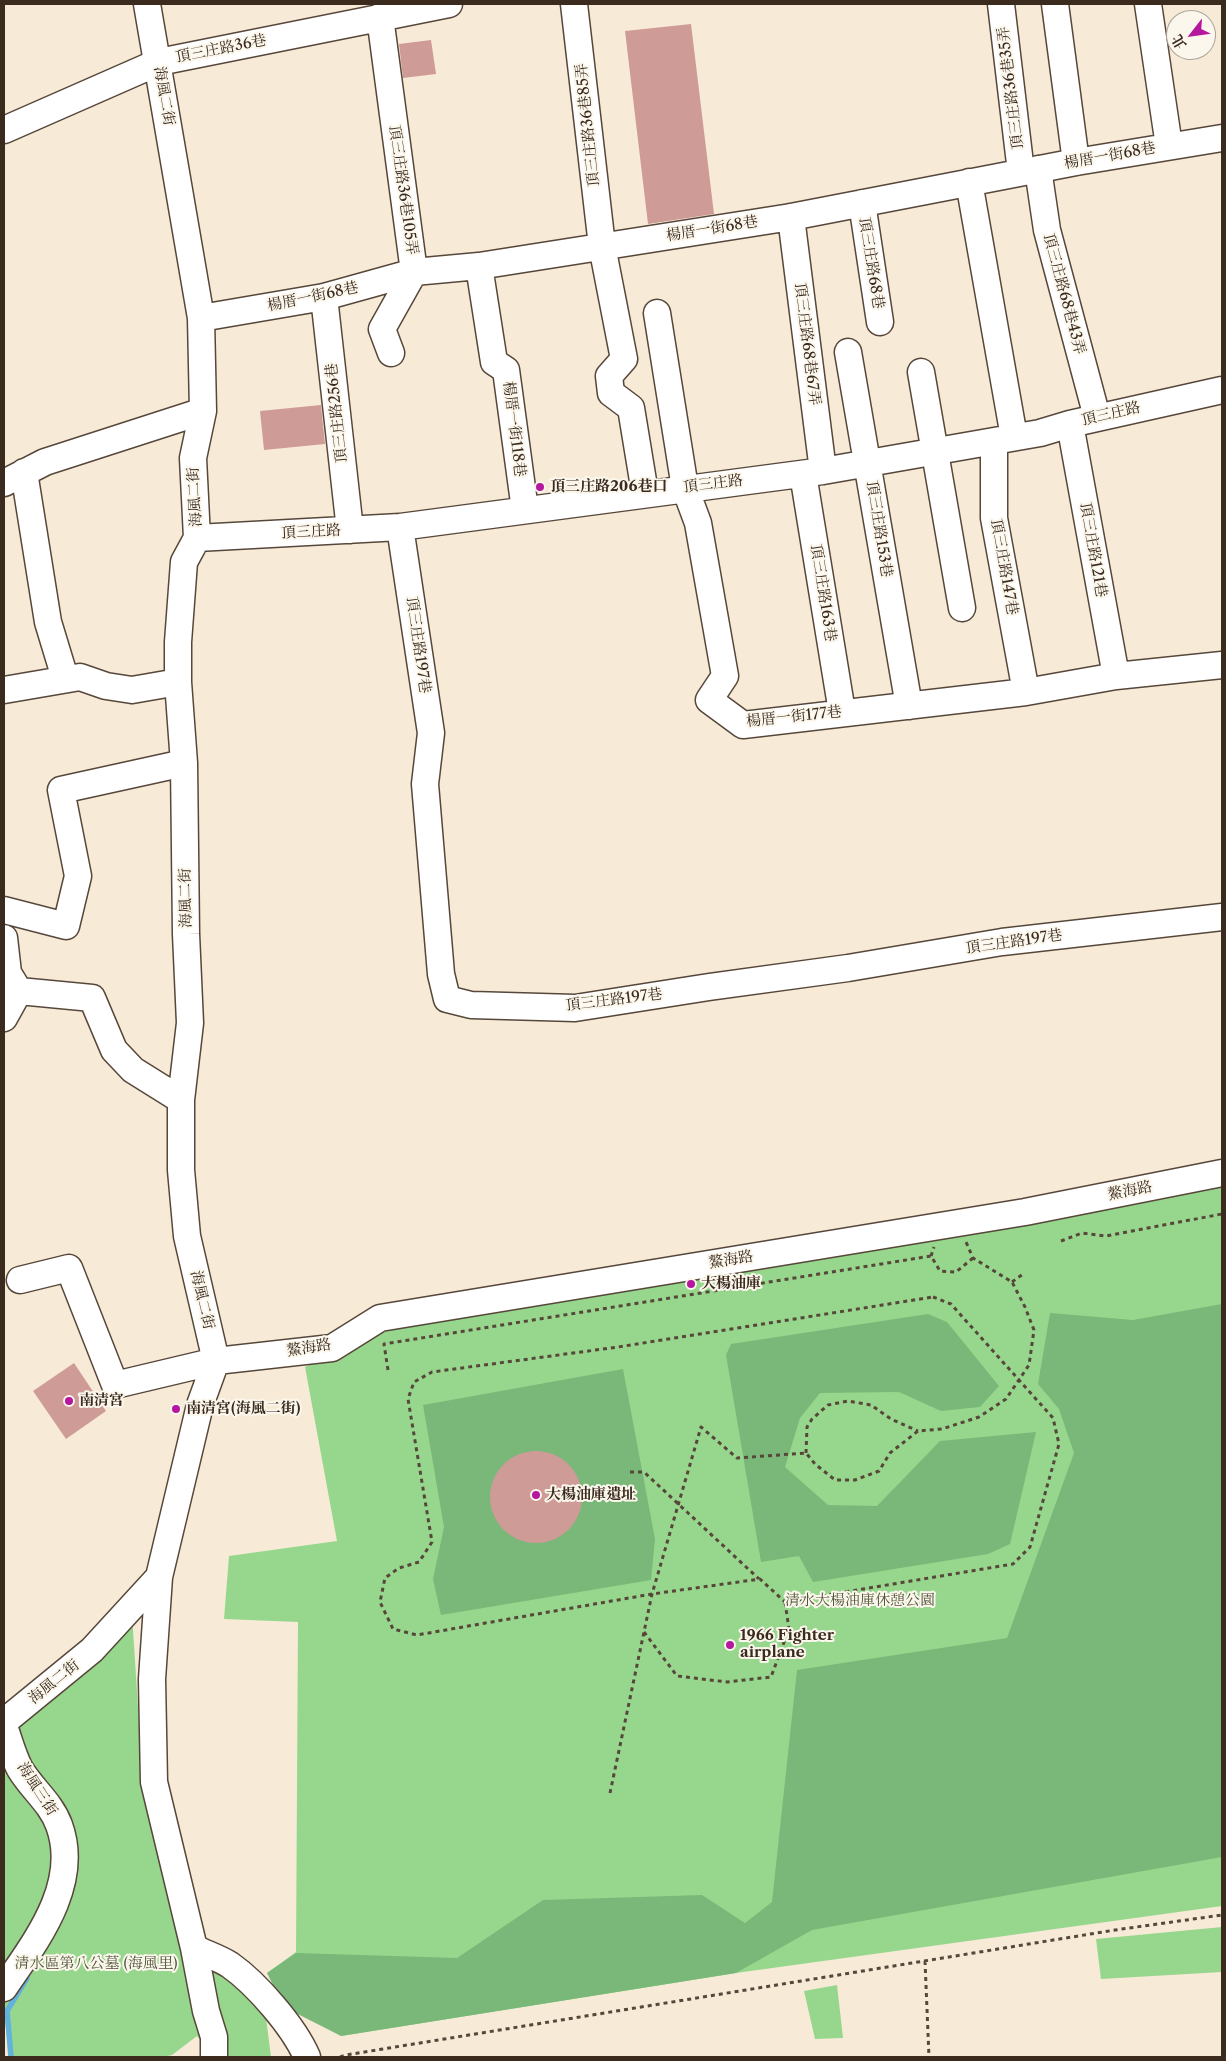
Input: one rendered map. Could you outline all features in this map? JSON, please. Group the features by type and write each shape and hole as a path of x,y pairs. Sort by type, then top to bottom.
{"street":[{"name":"海風二街","path":"4,1722 92,1650 159,1577 200,1404 216,1361 187,1236 181,1170 182,1100 190,1023 186,934 184,763 178,682 178,642 184,562 197,538 193,458 203,412 201,318 148,4"},
{"name":"頂三庄路36巷","path":"4,130 159,62 449,4"},
{"name":"頂三庄路36巷85弄","path":"574,4 602,246 624,359 609,376 611,393 631,408 645,493"},
{"name":"頂三庄路36巷35弄","path":"1001,4 1030,170"},
{"path":"1054,4 1076,162"},
{"path":"1148,4 1169,146"},
{"name":"頂三庄路36巷105弄","path":"380,17 414,272 382,329 391,353"},
{"name":"楊厝一街68巷","path":"201,318 324,297 414,272 479,266 791,217 1030,170 1222,138"},
{"name":"頂三庄路68巷43弄","path":"1030,170 1097,417"},
{"name":"頂三庄路147巷","path":"969,182 1004,439 994,518 1026,692"},
{"name":"頂三庄路68巷","path":"862,203 880,322"},
{"name":"頂三庄路68巷67弄","path":"791,217 813,472"},
{"name":"楊厝一街118巷","path":"479,266 494,362 506,370 525,510"},
{"name":"頂三庄路256巷","path":"324,297 350,530"},
{"name":"楊厝一街177巷","path":"657,313 685,488 698,523 725,676 709,700 743,725 1026,692 1116,676 1222,665"},
{"name":"頂三庄路153巷","path":"848,352 869,463 909,706"},
{"path":"921,372 962,608"},
{"name":"頂三庄路","path":"197,538 400,527 813,472 1040,433 1097,417 1222,390"},
{"path":"65,678 48,622 14,477 45,462 203,412"},
{"name":"頂三庄路121巷","path":"1070,424 1116,676"},
{"name":"頂三庄路163巷","path":"813,472 842,712"},
{"name":"頂三庄路197巷","path":"400,527 431,733 425,784 440,957 447,1000 471,1005 575,1008 848,968 1002,942 1222,916"},
{"path":"4,690 65,678 80,677 106,686 132,690 178,682"},
{"path":"4,910 66,926 78,876 61,790 184,763"},
{"path":"4,938 8,973 19,991"},
{"path":"19,991 92,998 114,1050 132,1070 182,1100"},
{"path":"4,1018 19,991"},
{"name":"鰲海路","path":"20,1280 69,1268 116,1384 216,1361 332,1348 380,1318 1025,1212 1222,1173"},
{"path":"159,1577 152,1679 154,1782 194,1948 206,2011 214,2036 214,2057"},
{"name":"海風三街","path":"4,1726 21,1769 47,1802 60,1826 66,1860 60,1890 44,1929 4,1988"},
{"path":"194,1948 228,1964 257,1986 302,2045 307,2057"}],"path":[{"path":"1062,1241 1082,1233 1106,1236 1222,1214"},
{"path":"388,1370 384,1344 931,1256 940,1270 956,1272 973,1258 1012,1282 1034,1330 1029,1365 1006,1399 979,1417 942,1429 918,1431 891,1419 871,1405 848,1400 828,1405 812,1419 807,1427 806,1453 815,1464 836,1480 855,1480 879,1471 890,1453 918,1431"},
{"path":"1012,1282 1023,1274"},
{"path":"760,1579 652,1594 417,1635 393,1629 380,1602 385,1578 399,1568 419,1562 432,1542 408,1399 414,1382 432,1372 618,1348 933,1297 951,1304 1053,1418 1059,1444 1030,1547 1013,1564 785,1602"},
{"path":"610,1793 652,1594 701,1427 737,1458 806,1453"},
{"path":"630,1472 644,1472 785,1602 789,1629 771,1677 727,1682 677,1676 644,1631"},
{"path":"340,2057 1115,1930 1222,1915"},
{"path":"925,1961 928,2057"}],"green space":[{"name":"清水大楊油庫休憩公園","path":"1222,1180 1222,1906 736,1973 341,2036 267,1973 296,1952 298,1622 224,1619 229,1556 337,1541 305,1367 377,1332"},
{"path":"1222,1304 1222,1857 812,1930 736,1973 341,2036 284,2007 267,1973 296,1953 457,1958 543,1900 702,1895 745,1923 772,1902 797,1670 1007,1638 1074,1453 1059,1409 1038,1384 1050,1313 1133,1320"},
{"path":"928,1314 947,1322 999,1386 980,1407 941,1411 899,1392 820,1393 800,1418 785,1467 828,1505 877,1506 940,1441 1036,1432 1010,1544 988,1554 813,1582 799,1556 761,1562 726,1355 731,1344"},
{"path":"623,1369 655,1539 651,1580 441,1615 433,1579 444,1527 423,1405"},
{"name":"清水區第八公墓 (海風里)","path":"131,1599 143,1784 179,1921 265,2010 271,2057 214,2057 197,2036 172,2055 162,2057 10,2057 4,2014 4,1714"},
{"path":"1222,1927 1222,1972 1101,1979 1096,1939"},
{"path":"837,1985 843,2038 815,2039 804,1991"}],"building":[{"path":"691,24 714,214 648,224 625,31"},
{"path":"431,40 436,74 403,78 399,44"},
{"path":"321,405 325,444 264,450 260,411"},
{"name":"南清宮","path":"74,1363 106,1411 66,1439 33,1391"},
{"name":"大楊油庫遺址","path":"536,1451 554,1454 569,1464 579,1479 582,1497 579,1515 569,1530 554,1540 536,1543 518,1540 503,1530 493,1515 490,1497 493,1479 503,1464 518,1454"}],"waterway":[{"path":"11,2057 7,2011 27,1978"}],"place":[{"name":"頂三庄路206巷口","path":"540,487"},
{"name":"大楊油庫","path":"691,1284"},
{"name":"南清宮","path":"69,1401"},
{"name":"南清宮(海風二街)","path":"176,1409"},
{"name":"大楊油庫遺址","path":"536,1495"},
{"name":"1966 Fighter airplane","path":"730,1645"}]}
